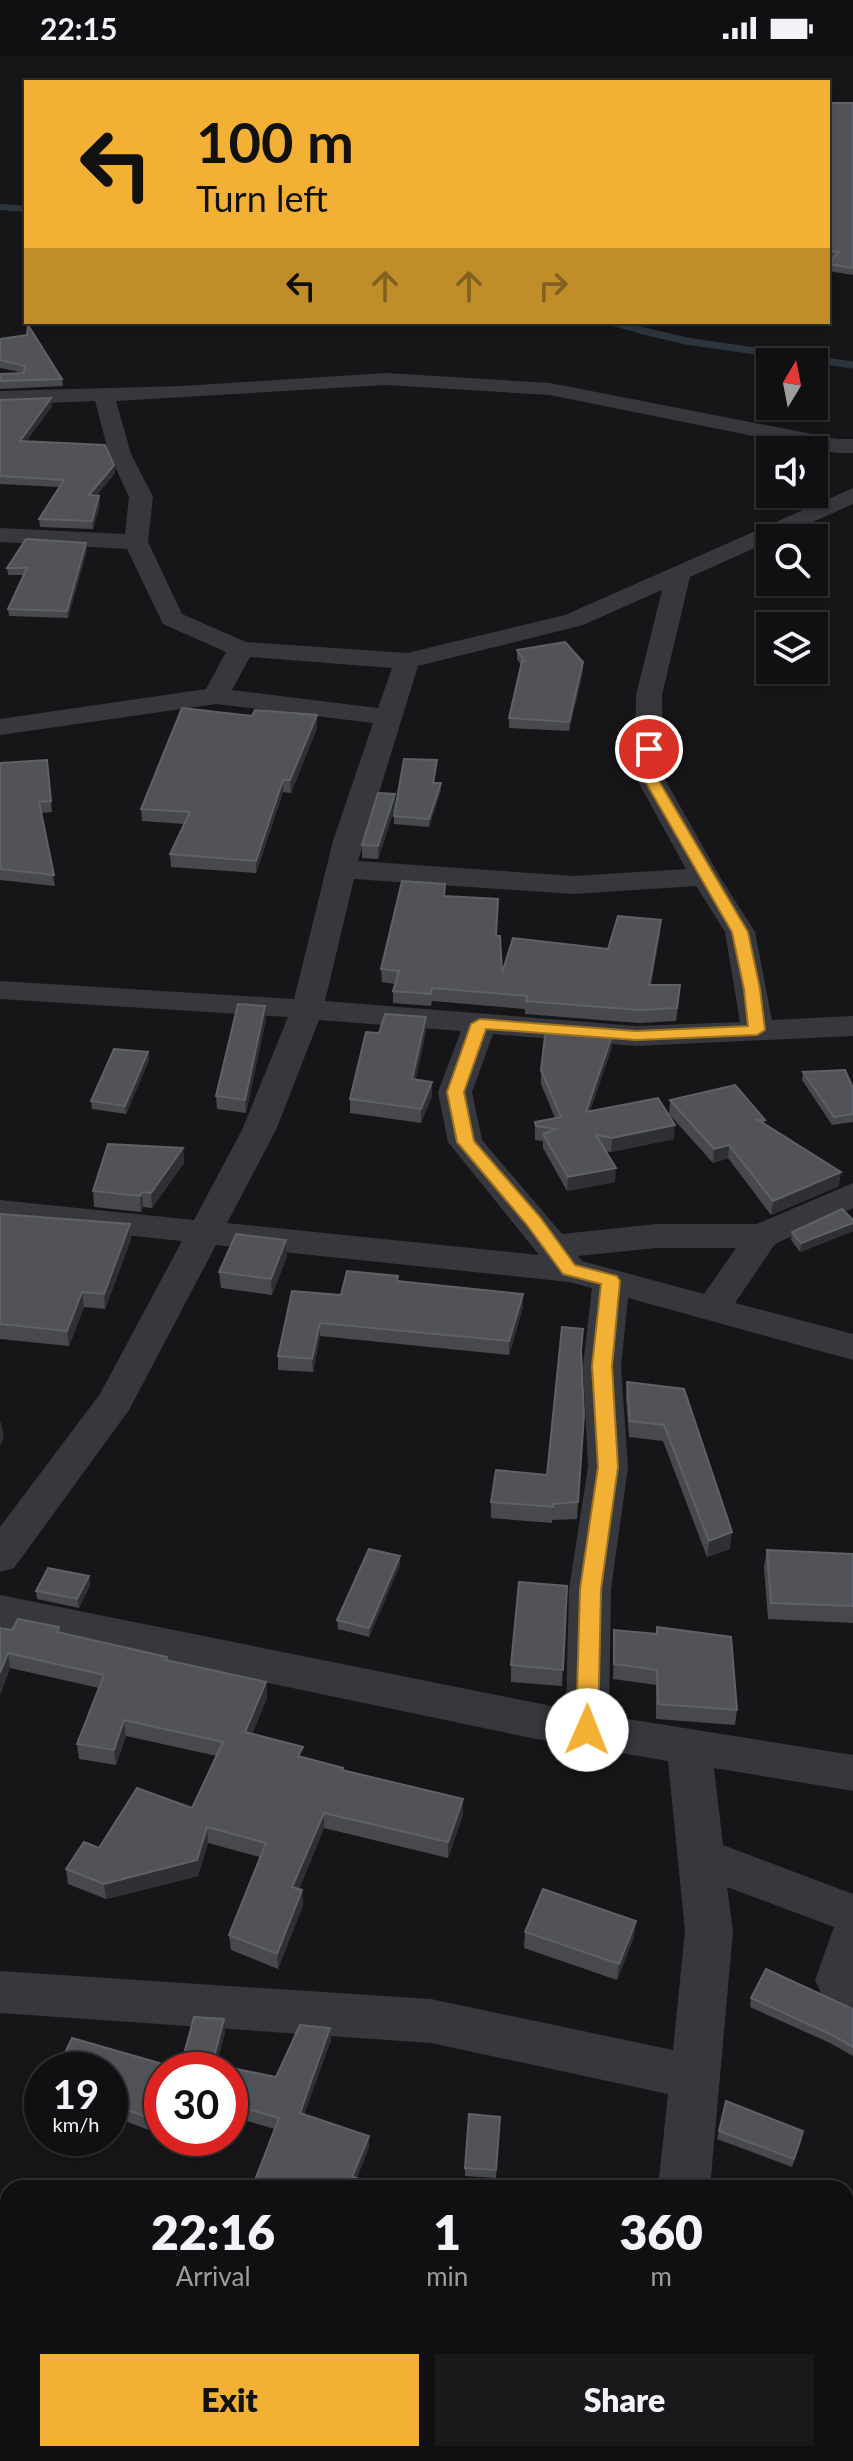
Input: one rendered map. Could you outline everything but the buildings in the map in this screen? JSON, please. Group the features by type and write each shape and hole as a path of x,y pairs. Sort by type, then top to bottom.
{"street":[{"path":"0,398 386,379 550,389 837,446 853,446"},
{"path":"104,395 120,454 141,497 136,542 172,619 241,649 407,661 574,620 853,495"},
{"path":"0,535 136,542"},
{"path":"678,575 649,695 649,776 705,877 740,932 757,1030"},
{"path":"216,696 241,649"},
{"path":"0,1557 115,1401 259,1130 307,1009 341,869 407,661"},
{"path":"0,727 216,696 388,717"},
{"path":"341,869 574,885 705,877"},
{"path":"0,990 307,1009 636,1036 853,1026"},
{"path":"480,1024 455,1092 465,1142 561,1258 611,1281 853,1347"},
{"path":"0,1211 561,1258 656,1236 762,1236 853,1194"},
{"path":"713,1308 762,1236"},
{"path":"587,1730 590,1589 608,1467 602,1366 611,1281"},
{"path":"0,1611 531,1721 853,1773"},
{"path":"685,2180 709,1931 689,1746"},
{"path":"701,1857 853,1914"},
{"path":"853,1938 839,1980 853,1987"},
{"path":"0,1992 431,2021 697,2078"}],"waterway":[{"path":"0,207 24,209"},
{"path":"617,324 643,331"},
{"path":"643,331 686,341 853,365"},
{"path":"643,331 648,332"}],"route":[{"path":"587,1730 590,1589 608,1467 602,1366 611,1281 569,1270 533,1221 465,1142 455,1092 480,1024 636,1036 757,1030 740,932 705,877 649,776 649,749"}]}
